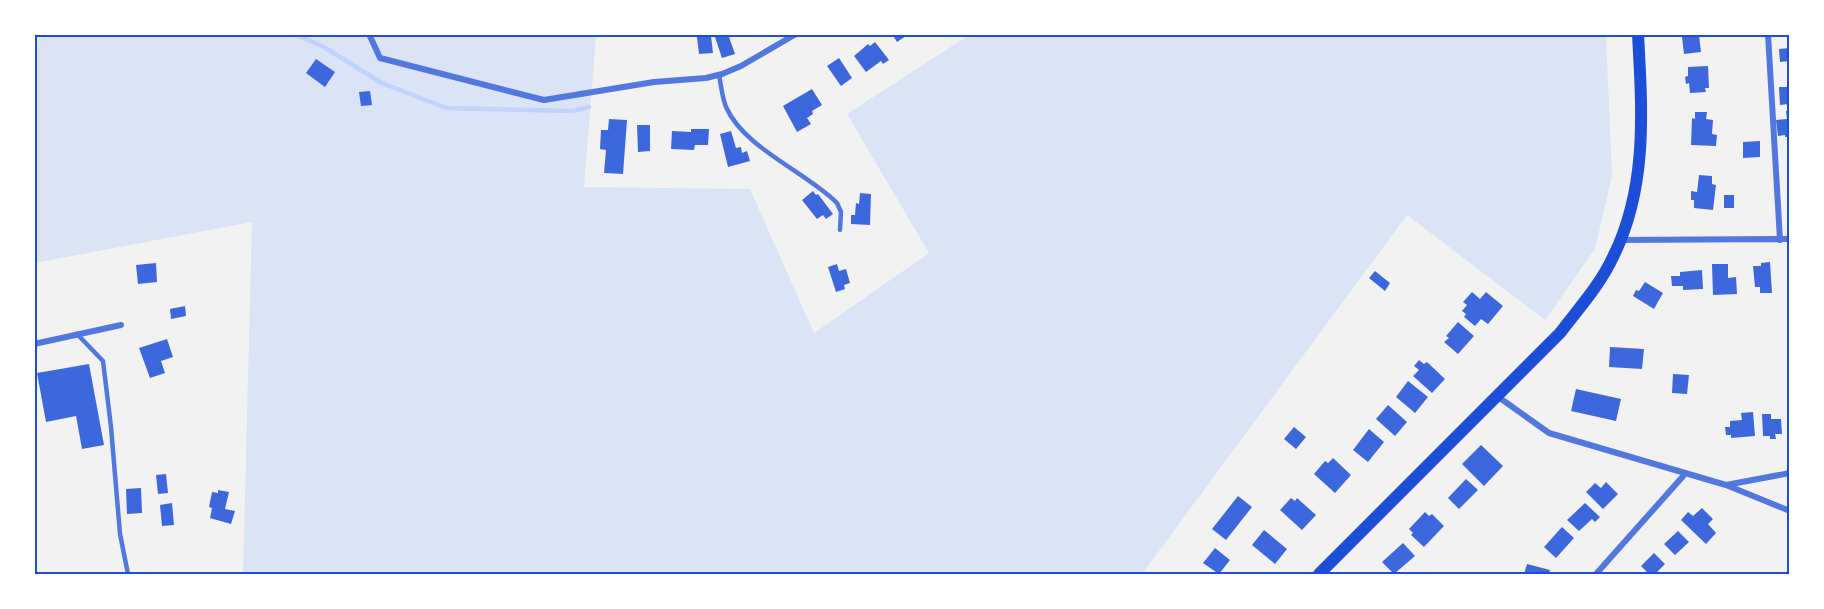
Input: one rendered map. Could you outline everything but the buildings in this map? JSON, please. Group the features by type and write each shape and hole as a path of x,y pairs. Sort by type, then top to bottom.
{"main road":[{"path":"1319,574 1560,333 1592,292 1612,260 1633,201 1641,159 1642,112 1638,34"}],"street":[{"path":"369,34 380,58 544,100 654,82 719,75 741,66 796,34"},
{"path":"1768,34 1780,240"},
{"path":"1621,240 1790,239"},
{"path":"34,344 121,325"},
{"path":"1497,396 1549,433 1726,485 1790,511"},
{"path":"1726,485 1790,473"},
{"path":"1596,574 1685,474"}],"lane":[{"path":"719,75 727,108 747,135 837,203 841,212 840,230"},
{"path":"77,334 103,361 120,534 128,574"}],"shaded area":[{"path":"35,35 596,35 584,187 750,189 814,333 929,253 847,114 969,35 1606,35 1612,176 1595,249 1545,320 1407,215 1142,574 243,574 252,222 35,263"}],"waterway":[{"path":"295,34 322,46 382,83 446,108 572,111 589,107"}]}
